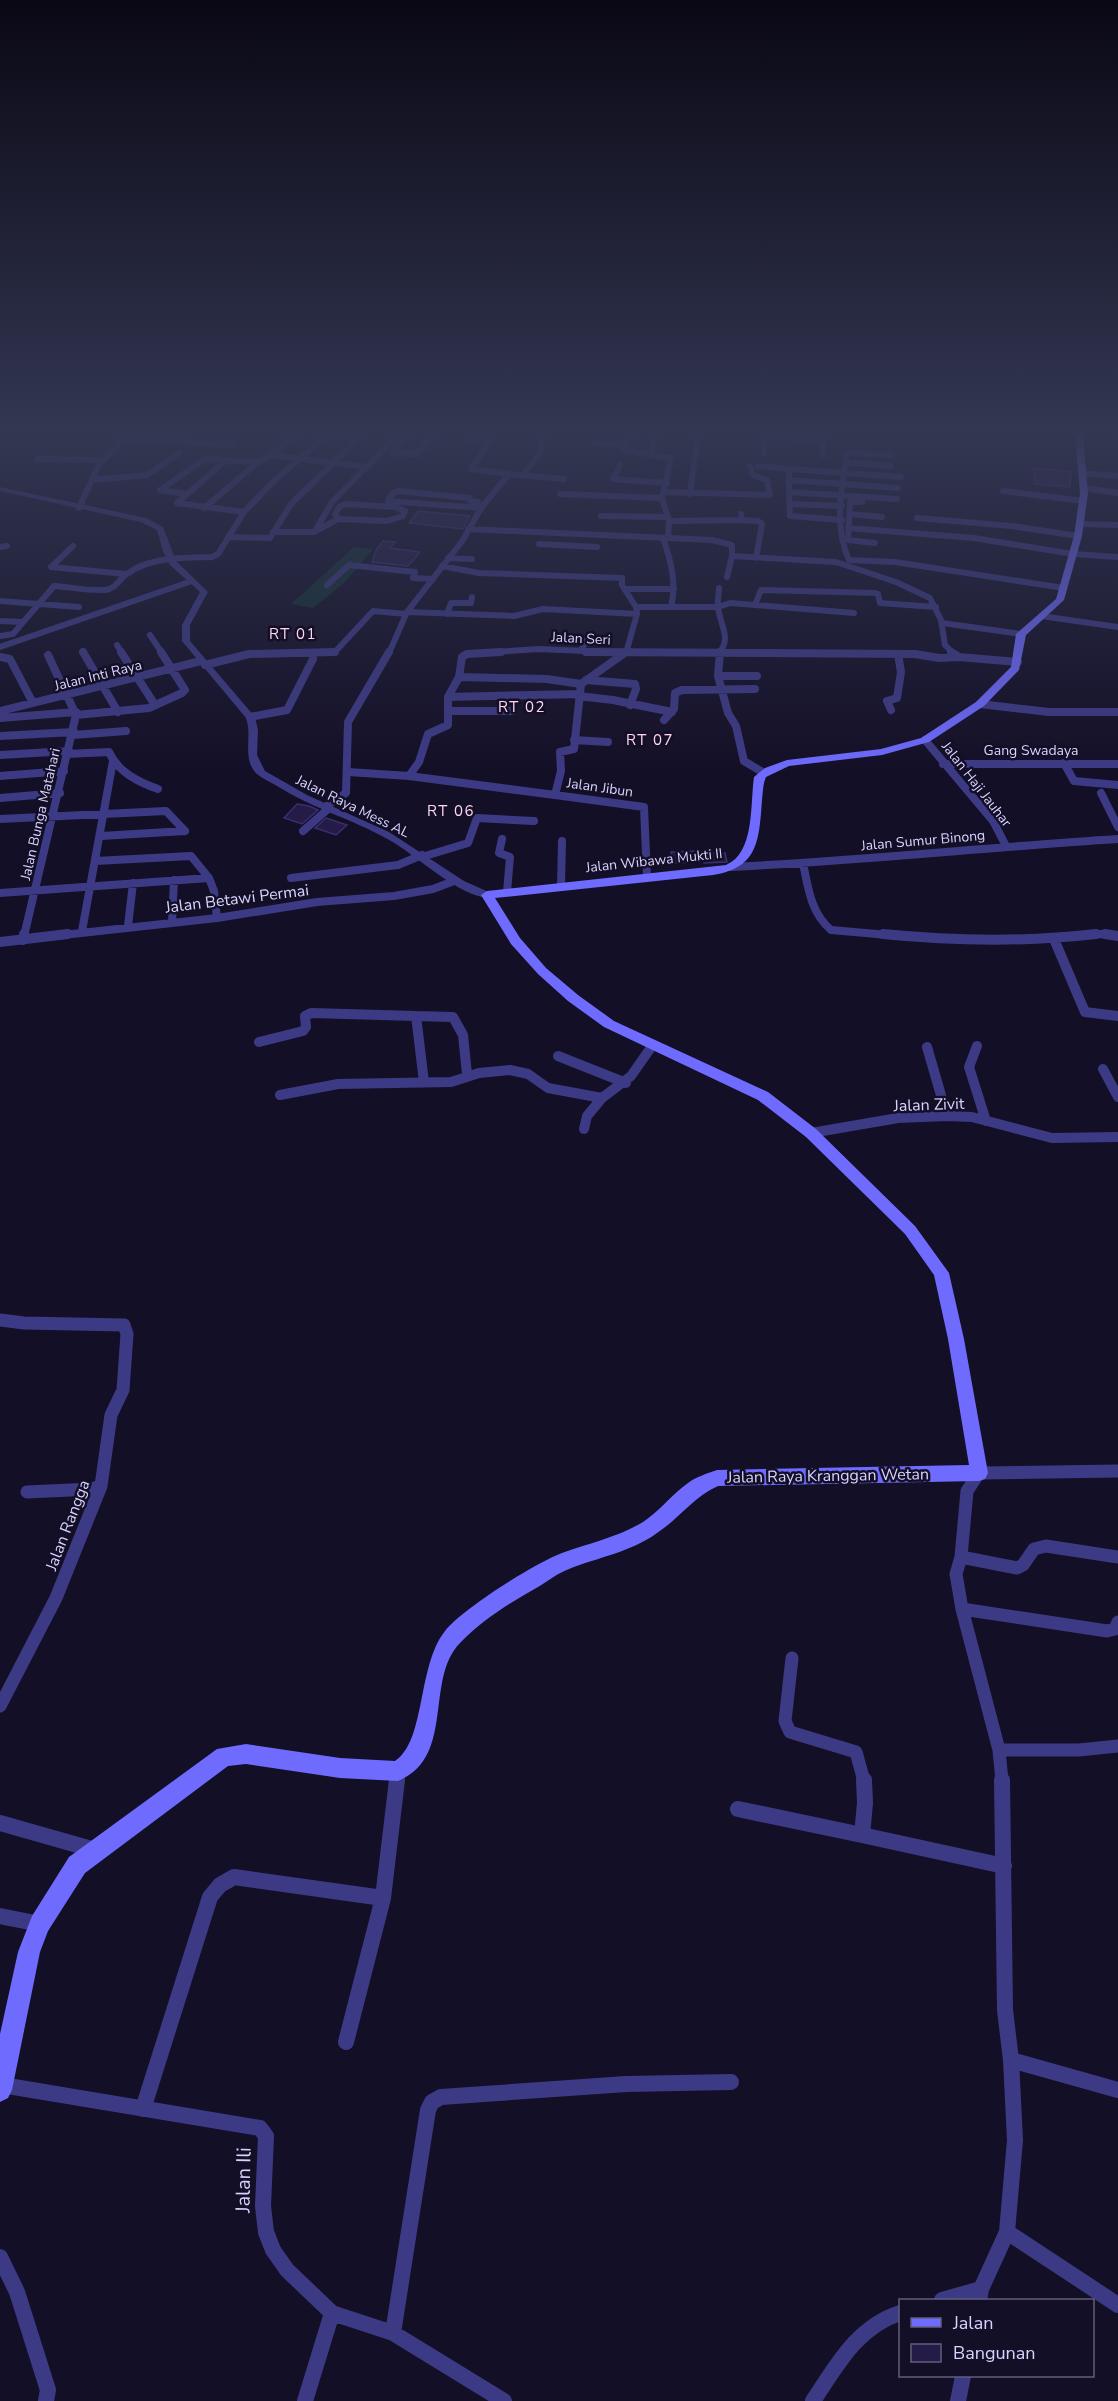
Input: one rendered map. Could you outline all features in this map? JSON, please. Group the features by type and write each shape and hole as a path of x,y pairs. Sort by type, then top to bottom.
{"main road":[{"path":"764,773 773,767 788,763 882,752 925,740 980,704 1016,668 1022,634 1060,600 1075,547"},
{"name":"Jalan Wibawa Mukti II","path":"487,896 561,886 710,872 731,867 742,860 750,845 759,777 764,773"},
{"path":"487,896 515,941 542,971 573,998 609,1024 763,1096 811,1133 910,1230 941,1273 956,1339 979,1473"},
{"name":"Jalan Raya Kranggan Wetan","path":"398,1771 410,1763 421,1746 439,1659 452,1637 488,1606 562,1562 621,1543 651,1527 695,1488 717,1478 979,1473"},
{"path":"1,2087 29,1952 40,1924 77,1865 224,1756 246,1754 340,1768 398,1771"}],"street":[{"path":"72,547 51,567 126,574 169,558 212,557 218,554 222,547"},
{"path":"163,547 164,552 179,571 204,592 186,625 184,634 186,641 250,717 287,710 313,659"},
{"path":"303,831 346,793 348,722 358,700 386,658 406,613 457,547"},
{"path":"668,547 674,589 671,607"},
{"path":"727,577 733,547"},
{"path":"756,558 758,547"},
{"path":"844,547 849,560 887,562 1064,589"},
{"path":"1028,547 1073,554 1118,557"},
{"path":"732,556 836,562 917,590 930,598 936,607 942,623 941,634 945,648 959,657"},
{"path":"448,558 472,559"},
{"path":"327,585 349,565 416,572 413,578 433,579"},
{"path":"442,566 479,573 622,578 636,611 626,653 617,657 605,669 584,682 578,695 574,740 608,741"},
{"path":"0,636 13,634 70,569"},
{"path":"54,586 107,590 117,585 126,574"},
{"path":"0,647 192,581"},
{"path":"719,588 718,607 726,639 725,646 719,653 720,689 728,713 736,726 744,761 764,773"},
{"path":"625,589 674,589"},
{"path":"755,605 760,590 875,593 878,594 880,603 936,607"},
{"path":"804,610 806,592"},
{"path":"447,614 451,603 471,603 472,597"},
{"path":"0,601 79,607"},
{"path":"406,613 514,616 543,609 636,611 671,607 718,607 730,603 854,613"},
{"name":"Jalan Inti Raya","path":"0,711 173,669 249,654 334,653 372,612 406,613"},
{"path":"1041,616 1118,627"},
{"path":"0,621 22,622"},
{"path":"942,623 1022,634"},
{"path":"0,718 118,712 155,705 185,690 150,635"},
{"path":"581,650 590,635"},
{"path":"117,645 155,705"},
{"name":"Jalan Seri","path":"448,697 453,684 459,678 462,657 466,654 538,649 626,653 898,654 1018,662"},
{"path":"83,651 118,712"},
{"path":"891,710 887,701 897,698 901,672 898,654"},
{"path":"48,655 76,714"},
{"path":"0,657 10,659 33,703"},
{"path":"718,676 758,676"},
{"path":"459,678 547,679 635,684 636,689 630,705"},
{"path":"664,720 674,709 675,693 682,690 755,689"},
{"path":"348,772 409,776 419,762 424,739 428,734 448,726 448,697 597,696 630,705 672,712"},
{"path":"980,704 1016,710 1118,712"},
{"path":"449,711 513,711"},
{"name":"Jalan Bunga Matahari","path":"23,940 60,793 76,714"},
{"name":"Jalan Raya Mess AL","path":"250,717 254,729 250,755 260,771 297,796 386,834 423,856 454,881 487,896"},
{"path":"0,736 126,731"},
{"name":"Jalan Jibun","path":"555,795 561,771 560,752 574,749 574,740"},
{"name":"Jalan Haji Jauhar","path":"925,740 993,822 1006,846"},
{"path":"0,755 109,752 113,761 137,782 158,789"},
{"path":"82,931 113,761"},
{"path":"1064,763 1074,781 1118,785"},
{"name":"Gang Swadaya","path":"944,764 1118,764"},
{"path":"0,776 64,771"},
{"name":"Jalan Jibun","path":"409,776 644,807 647,877"},
{"path":"0,798 60,793"},
{"path":"1101,793 1118,827"},
{"path":"2,822 166,811 185,831 101,836"},
{"path":"291,878 398,865 468,843 477,818 481,817 534,821"},
{"path":"502,839 499,853 510,857 507,892"},
{"path":"561,886 562,841"},
{"name":"Jalan Sumur Binong","path":"731,867 1006,846 1117,841"},
{"path":"95,861 191,855 209,878 214,891 218,918"},
{"path":"803,863 810,898 820,923 831,930 923,938 1054,939 1101,934 1118,936"},
{"path":"0,893 209,878"},
{"path":"172,922 174,880"},
{"name":"Jalan Betawi Permai","path":"0,942 82,931 218,918 316,902 394,896 433,889 454,881"},
{"path":"128,926 133,883"},
{"path":"1054,939 1085,1012 1118,1016"},
{"path":"259,1042 303,1031 306,1027 304,1019 307,1014 453,1017 463,1035 467,1074"},
{"path":"416,1016 424,1082"},
{"path":"584,1129 587,1116 602,1098 626,1083 641,1068 652,1046"},
{"path":"977,1046 969,1066 986,1121"},
{"path":"927,1047 947,1116"},
{"path":"558,1056 626,1083"},
{"path":"1103,1069 1118,1097"},
{"path":"280,1095 338,1084 452,1082 467,1074 479,1072 522,1072 543,1086 602,1098"},
{"name":"Jalan Zivit","path":"811,1133 898,1118 947,1116 972,1117 1052,1138 1118,1137"},
{"name":"Jalan Rangga","path":"0,1320 24,1323 124,1325 127,1334 123,1390 111,1415 101,1486 56,1598 0,1706"},
{"path":"955,2299 980,2295 1007,2232 1015,2140 1011,2060 1005,2010 1003,1786 999,1750 962,1609 956,1574 962,1557 967,1491 979,1473 1118,1472"},
{"path":"27,1492 92,1489 101,1486"},
{"path":"962,1557 1017,1568 1023,1565 1034,1549 1046,1546 1118,1557"},
{"path":"962,1609 1107,1631 1116,1629 1118,1622"},
{"path":"792,1658 785,1721 790,1732 856,1752 862,1767 867,1800 862,1835"},
{"path":"999,1750 1078,1750 1118,1746"},
{"path":"346,2042 383,1898 398,1771"},
{"path":"738,1809 1004,1866"},
{"path":"0,1823 96,1850"},
{"path":"143,2109 210,1897 220,1885 234,1877 383,1898"},
{"path":"0,1916 40,1924"},
{"path":"1011,2060 1118,2090"},
{"path":"393,2333 428,2110 432,2102 441,2097 614,2085 731,2082"},
{"name":"Jalan Ili","path":"1,2087 260,2128 266,2136 263,2206 266,2232 273,2250 287,2270 332,2313 393,2333 504,2401"},
{"path":"1007,2232 1118,2305"},
{"path":"0,2257 17,2292 48,2390 46,2401"},
{"path":"305,2401 332,2313"},
{"path":"813,2401 837,2366 868,2329 882,2319 899,2313"},
{"path":"958,2401 963,2377"}],"green space":[{"path":"354,547 373,549 344,583 313,608 291,604"}],"building":[{"path":"378,547 391,547 420,552 408,566 372,562"},
{"path":"297,804 318,810 302,824 284,818"},
{"path":"326,818 347,825 336,835 315,828"},
{"path":"694,851 696,862 673,863 671,852"},
{"path":"702,853 725,853 727,862 704,863"}],"district":[{"name":"RT 01","path":"293,634"},
{"name":"RT 02","path":"522,707"},
{"name":"RT 07","path":"650,740"},
{"name":"RT 06","path":"451,811"}]}
